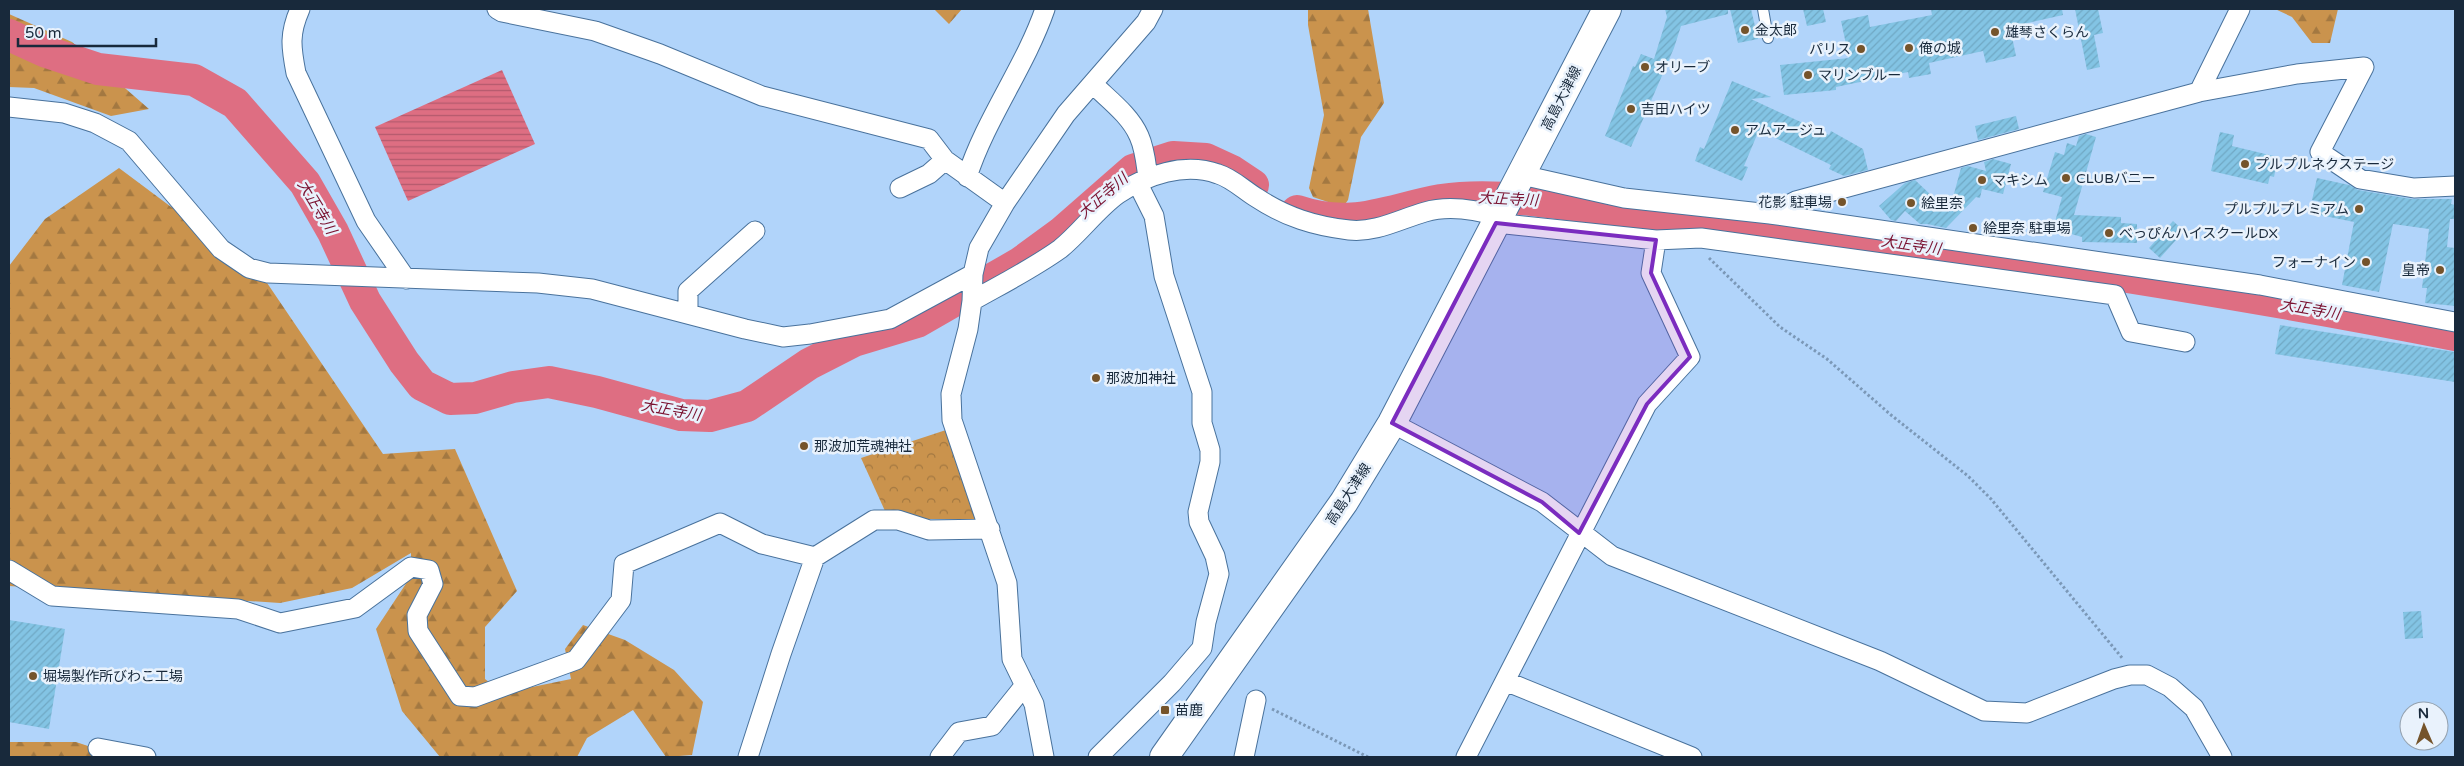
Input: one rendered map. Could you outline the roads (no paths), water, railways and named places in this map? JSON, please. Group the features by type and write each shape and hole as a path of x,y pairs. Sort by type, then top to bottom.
{"main road":[{"name":"高島大津線","path":"1164,757 1344,502 1392,423 1608,9"}],"street":[{"path":"300,9 291,33 291,48 296,73 366,221 406,278"},
{"path":"497,9 502,12 595,31 660,54 762,96 929,139 945,160 1005,203"},
{"path":"967,177 974,154 1022,63 1044,9"},
{"path":"1044,757 1034,704 1012,658 1007,583 952,420 951,394 968,330 972,288 979,248 1005,203 1066,114 1146,22 1154,9"},
{"path":"2198,92 2240,9"},
{"path":"1770,214 1796,201 2198,92 2297,74 2364,67 2320,152 2360,179 2414,188 2455,186"},
{"path":"1093,84 1129,120 1139,135 1145,153 1144,178 1154,216 1164,276 1202,392 1202,423 1210,450 1210,462 1198,512 1199,522 1215,556 1218,574 1206,622 1202,648 1172,683 1098,757"},
{"path":"9,107 64,112 95,123 129,141 221,249 249,268 268,273 538,283 592,289 783,337 810,334 890,319 1035,266 1061,248 1117,195 1144,178 1180,170 1219,174 1273,208 1298,221 1351,230 1380,228 1427,211 1476,210 1500,218 1656,240 1701,238 2115,295 2131,332 2184,342"},
{"path":"900,188 929,174 945,160"},
{"path":"1518,182 1624,198 1770,214 2260,285 2455,322"},
{"path":"688,314 688,291 755,231"},
{"path":"1466,757 1579,533 1647,404 1690,357 1651,273 1656,240"},
{"path":"1392,423 1542,502 1579,533 1612,556 1880,661 1984,711 2028,713 2114,679 2130,675 2147,676 2170,687 2194,708 2222,757"},
{"path":"748,757 815,556 874,520 898,520 928,530 990,528"},
{"path":"9,570 52,596 238,609 280,623 355,608 411,567 429,570 433,584 417,614 418,631 460,696 474,697 576,660 621,600 624,564 720,523 762,544 815,556"},
{"path":"1504,681 1692,757"},
{"path":"940,757 959,732 992,726 1025,684"},
{"path":"1244,757 1256,700"},
{"path":"98,748 146,757"}],"lane":[{"path":"1763,9 1768,38"}],"waterway":[{"name":"大正寺川","path":"9,35 44,51 98,69 194,80 235,103 305,183 333,232 365,301 404,362 422,385 450,399 475,398 513,387 549,382 597,392 681,415 710,416 747,406 809,364 854,341 917,322 1020,263 1061,233 1133,170 1173,157 1206,159 1232,171 1253,185"},
{"name":"大正寺川","path":"1297,211 1335,219 1353,219 1453,198 1490,197 1528,200 1816,231 1976,254 2216,291 2455,335"}],"place":[{"name":"金太郎","path":"1745,30"},
{"name":"雄琴さくらん","path":"1995,32"},
{"name":"俺の城","path":"1909,48"},
{"name":"パリス","path":"1861,49"},
{"name":"オリーブ","path":"1645,67"},
{"name":"マリンブルー","path":"1808,75"},
{"name":"吉田ハイツ","path":"1631,109"},
{"name":"アムアージュ","path":"1735,130"},
{"name":"プルプルネクステージ","path":"2245,164"},
{"name":"CLUBバニー","path":"2066,178"},
{"name":"マキシム","path":"1982,180"},
{"name":"花影 駐車場","path":"1842,202"},
{"name":"絵里奈","path":"1911,203"},
{"name":"プルプルプレミアム","path":"2359,209"},
{"name":"絵里奈 駐車場","path":"1973,228"},
{"name":"べっぴんハイスクールDX","path":"2109,233"},
{"name":"フォーナイン","path":"2366,262"},
{"name":"皇帝","path":"2440,270"},
{"name":"那波加神社","path":"1096,378"},
{"name":"那波加荒魂神社","path":"804,446"},
{"name":"堀場製作所びわこ工場","path":"33,676"},
{"name":"苗鹿","path":"1165,710"}]}
